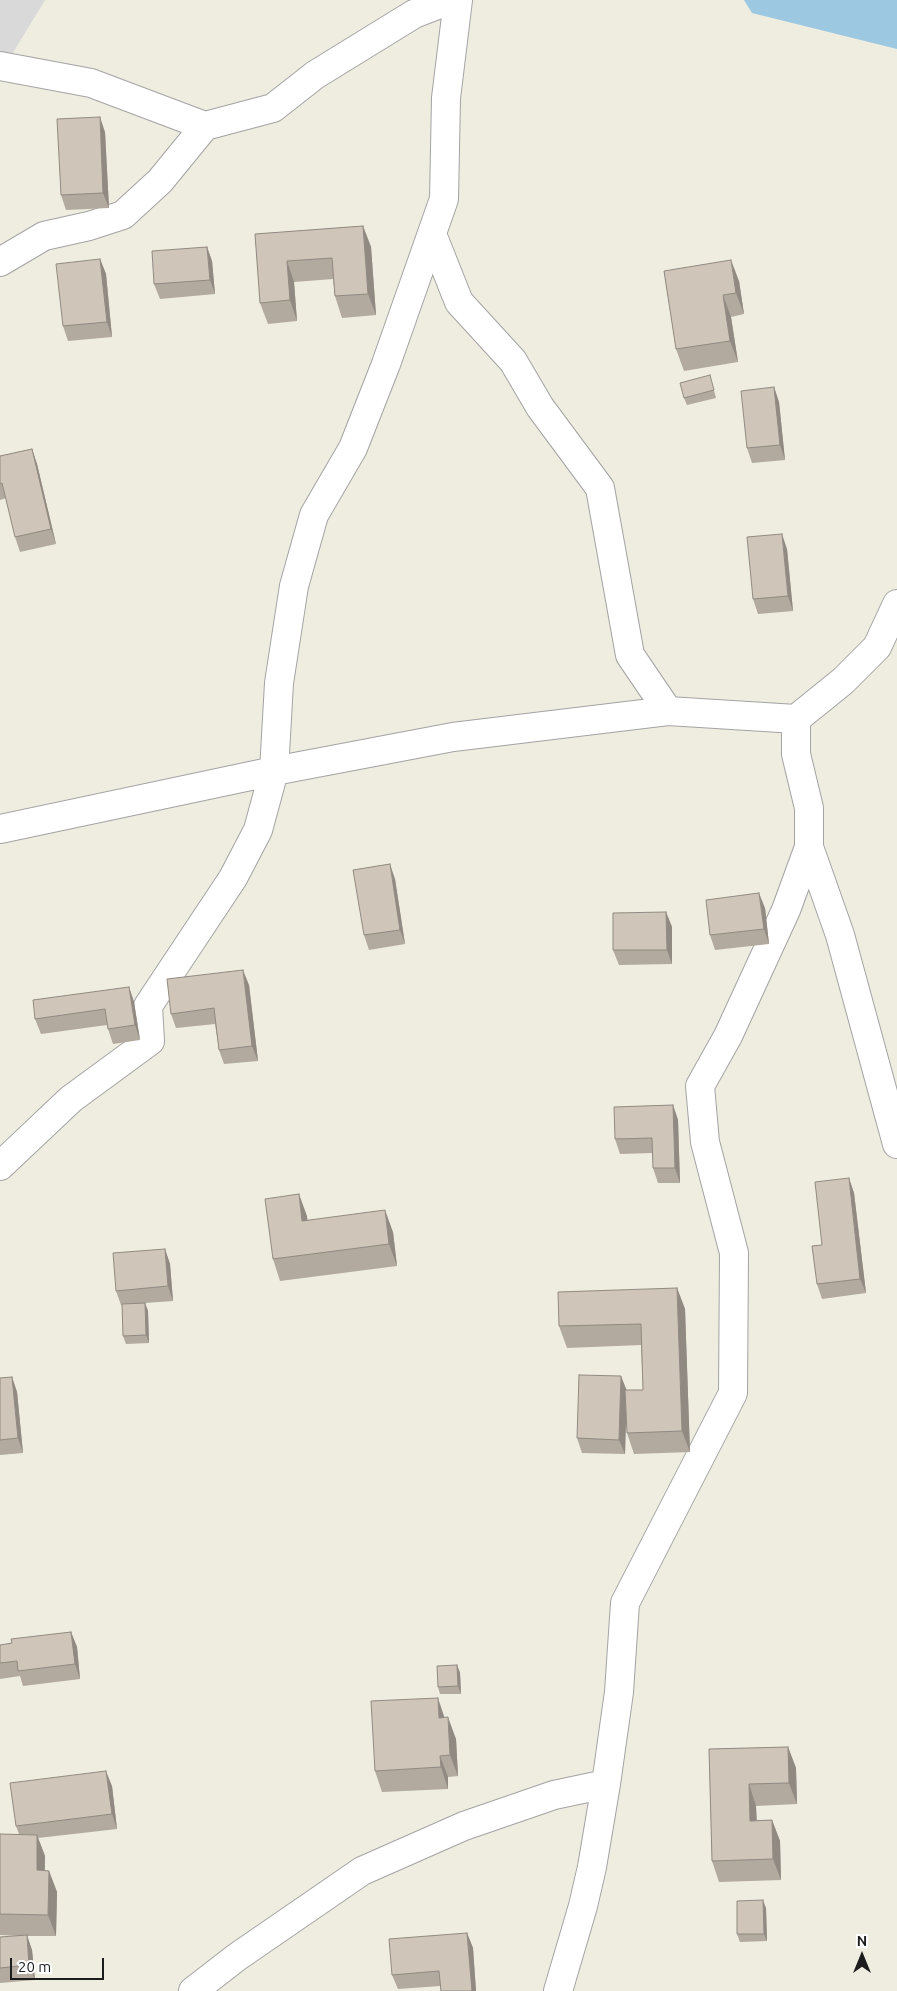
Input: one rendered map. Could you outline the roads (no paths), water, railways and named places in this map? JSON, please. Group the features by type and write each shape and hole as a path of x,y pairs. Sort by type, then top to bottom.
{"street":[{"path":"0,66 91,83 205,126 273,108 315,75 397,24 414,14 450,0"},
{"path":"0,1166 71,1098 150,1041 148,1006 233,878 258,830 274,771 279,683 294,586 314,515 353,448 386,364 444,199 446,98 458,0"},
{"path":"0,262 44,236 89,226 123,215 160,181 205,126"},
{"path":"432,234 459,302 512,361 540,407 600,488 630,655 668,711"},
{"path":"0,829 274,771 453,737 668,711 796,719 843,681 877,647 897,604"},
{"path":"796,719 796,754 809,808 809,847 840,935 897,1144"},
{"path":"558,1991 583,1906 592,1867 606,1784 618,1692 625,1603 733,1393 734,1253 705,1142 700,1086 728,1036 786,910 809,847"},
{"path":"193,1991 237,1957 362,1871 464,1826 554,1795 606,1784"}],"water":[{"path":"744,0 897,0 897,49 752,13"}]}
